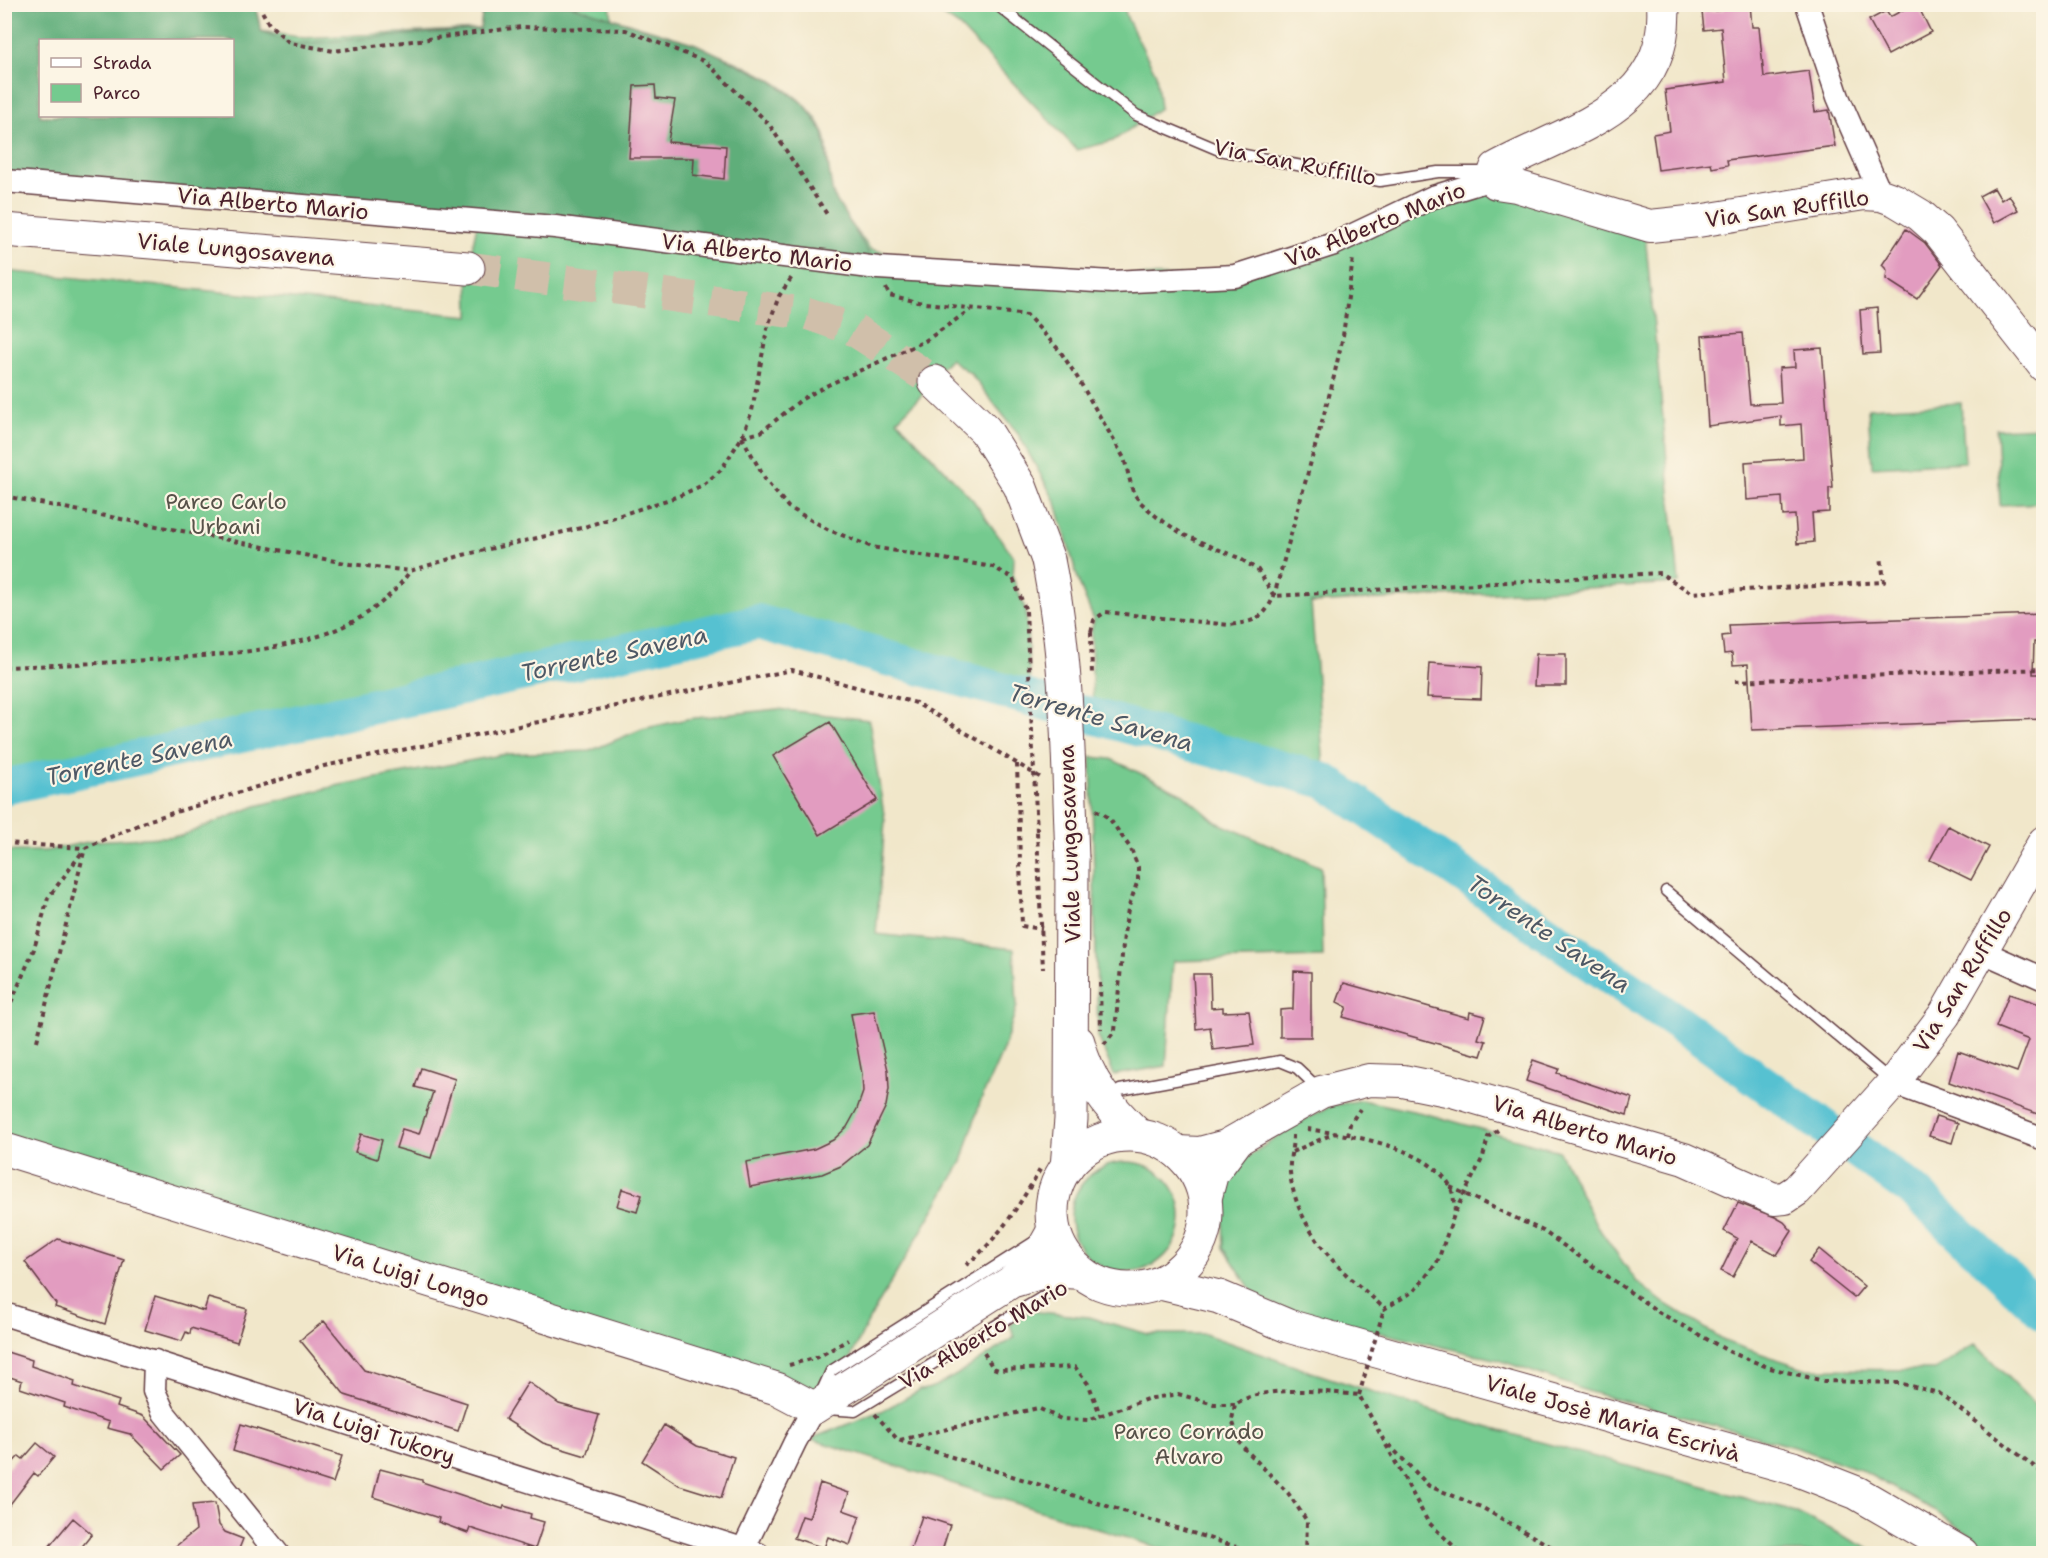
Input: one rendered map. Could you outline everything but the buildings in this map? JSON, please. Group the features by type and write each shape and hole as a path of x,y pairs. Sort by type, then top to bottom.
{"main road":[{"name":"Viale Lungosavena","path":"4,230 468,267"},
{"name":"Viale Lungosavena","path":"935,382 985,430 1020,486 1048,560 1058,608 1063,664 1072,858 1072,1020 1071,1119 1057,1162"},
{"name":"Viale Lungosavena","path":"1072,1020 1081,1053 1092,1080 1108,1106 1138,1135"},
{"path":"1138,1135 1164,1144 1177,1152 1191,1166 1200,1182 1205,1200 1206,1222 1200,1243 1190,1260 1177,1273 1160,1283 1140,1289 1120,1289 1100,1284 1082,1273 1060,1246 1054,1229 1057,1162 1115,1137 1138,1135"},
{"name":"Viale Josè Maria Escrivà","path":"1200,1243 1218,1276 1251,1311"},
{"name":"Viale Josè Maria Escrivà","path":"1160,1283 1195,1290 1288,1326 1793,1468 1857,1493 1962,1554"}],"street":[{"path":"1493,176 1508,161 1614,110 1636,89 1652,66 1659,47 1664,21 1663,4"},
{"name":"Via San Ruffillo","path":"1807,4 1838,97 1881,195"},
{"name":"Via San Ruffillo","path":"1493,176 1496,183 1650,226 1698,221 1864,194 1881,195 1895,200 1920,215 1938,231 2043,366"},
{"name":"Via Alberto Mario","path":"4,181 555,226 878,268 1053,281 1166,282 1235,276 1334,244 1433,197 1493,176"},
{"name":"Via San Ruffillo","path":"1893,1083 1945,1014 1983,952 2043,842"},
{"path":"1983,952 2043,979"},
{"name":"Via Alberto Mario","path":"1177,1152 1214,1151 1236,1142 1321,1092 1369,1080 1403,1081 1511,1106 1684,1159 1774,1199 1785,1198 1797,1190 1893,1083"},
{"path":"1893,1083 2043,1139"},
{"name":"Via Alberto Mario","path":"1205,1200 1212,1174 1236,1142"},
{"name":"Via Luigi Longo","path":"4,1149 778,1389 814,1408"},
{"name":"Via Alberto Mario","path":"748,1552 795,1442 814,1408 1011,1282 1040,1254 1054,1229"},
{"name":"Via Alberto Mario","path":"1011,1282 1047,1271 1082,1273"},
{"name":"Via Luigi Tukory","path":"4,1314 155,1360 748,1552"},
{"path":"155,1360 154,1391 164,1413 278,1554"}],"lane":[{"name":"Via San Ruffillo","path":"996,4 1136,115 1219,150 1380,182 1438,172 1493,176"},
{"path":"1666,891 1893,1083"},
{"path":"1120,1090 1280,1061 1297,1068 1321,1092"},
{"name":"Via Alberto Mario","path":"1054,1229 831,1371 814,1408 855,1411 1082,1273"}],"path":[{"path":"258,4 269,24 290,43 334,51 521,27 626,30 706,62 769,124 828,216"},
{"path":"1091,632 1094,620 1105,612 1230,625 1251,621 1266,613 1274,596 1332,385 1343,336 1356,233"},
{"path":"4,496 350,564 410,571 463,555 581,528 680,496 703,485 721,470 742,437 752,411 767,329 780,296 802,258"},
{"path":"878,268 889,295 971,309 1027,315 1060,351 1077,378 1124,458 1133,492 1140,502 1157,517 1184,535 1239,558 1258,570 1274,596"},
{"path":"742,437 761,432 802,399 828,385 925,341 971,309"},
{"path":"742,437 765,479 788,507 829,530 872,547 993,567 1013,578 1026,611 1043,975"},
{"path":"1274,596 1660,573 1692,593 1884,582 1881,556"},
{"path":"4,667 128,662 281,648 336,630 365,613 400,587 410,571"},
{"path":"1735,681 2043,669"},
{"path":"4,843 86,848 150,820 324,766 792,670 916,703 1048,782"},
{"path":"1017,763 1022,926 1042,929"},
{"path":"1089,806 1109,819 1131,849 1138,867 1138,880 1128,909 1124,934 1115,1030 1101,1047"},
{"path":"4,1019 34,949 48,898 86,848"},
{"path":"37,1041 86,848"},
{"path":"1293,1127 1290,1172 1307,1223 1323,1251 1371,1294 1384,1310"},
{"path":"1301,1128 1380,1142 1412,1154 1442,1176 1450,1187 1455,1212"},
{"path":"1462,1554 1428,1522 1359,1395 1384,1310 1414,1291 1437,1263 1463,1193 1483,1156 1488,1137 1501,1128"},
{"path":"1292,1152 1335,1133"},
{"path":"963,1267 987,1249 1019,1206 1057,1162"},
{"path":"1450,1187 1543,1231 1660,1313 1730,1352 1770,1368 1824,1381 1899,1383 1939,1393 2043,1474"},
{"path":"785,1366 806,1362 852,1337"},
{"path":"984,1353 993,1368 999,1370 1075,1367 1089,1385 1101,1417"},
{"path":"898,1440 956,1429 1007,1413 1038,1408 1061,1419 1088,1420 1147,1400 1178,1394 1214,1404 1235,1404 1247,1397 1304,1391 1359,1395"},
{"path":"1235,1404 1232,1420 1241,1445 1288,1493 1307,1521 1306,1554"},
{"path":"872,1411 898,1440 1259,1554"},
{"path":"1384,1441 1429,1486 1480,1507 1564,1554"}],"green space":[{"name":"Parco Carlo Urbani","path":"610,4 612,20 698,47 762,75 789,92 811,111 826,140 831,189 837,203 870,249 974,275 1235,276 1465,179 1645,234 1679,583 1311,603 1325,781 1093,714 1091,632 1094,620 1080,586 1056,503 1018,434 970,373 950,359 940,369 935,382 897,420 973,500 1014,558 1013,578 1026,611 1031,699 758,622 5,787 5,271 469,316 468,268 478,220 30,157 5,5 255,5 261,31 304,38 480,29 484,5"},
{"path":"4,5 255,5 261,31 294,44 480,29 483,8 492,5 570,5 696,44 769,79 805,105 823,132 833,195 875,263 5,181"},
{"path":"927,5 1123,5 1128,20 1156,74 1160,108 1113,141 1077,150 959,26"},
{"path":"1961,403 1965,462 1872,467 1868,408"},
{"path":"2043,427 2043,503 2000,505 1996,429"},
{"path":"777,709 869,720 885,821 876,934 1014,949 1017,1006 1003,1050 980,1102 962,1162 870,1318 825,1409 5,1155 4,851 45,851 93,841 181,836 256,806 340,785 506,754 590,751 642,729 687,719"},
{"path":"1091,757 1111,759 1183,794 1216,822 1321,867 1323,957 1173,961 1166,1066 1114,1075 1098,1036"},
{"path":"1361,1100 1427,1114 1559,1151 1597,1226 1637,1282 1664,1303 1729,1343 1807,1369 1935,1370 1975,1344 2043,1413 2043,1553 1997,1553 1933,1510 1859,1469 1794,1447 1590,1392 1499,1360 1285,1311 1255,1296 1224,1248 1222,1187 1233,1167 1296,1124 1331,1106"},
{"path":"1126,1162 1147,1166 1165,1178 1177,1196 1181,1217 1177,1238 1165,1256 1147,1268 1126,1272 1105,1268 1087,1256 1075,1238 1071,1217 1075,1196 1087,1178 1105,1166"},
{"name":"Parco Corrado Alvaro","path":"1030,1311 1088,1317 1148,1334 1205,1334 1311,1372 1461,1420 1795,1512 1878,1553 1175,1553 810,1439 884,1410 920,1390 928,1389 953,1377 1015,1337 1010,1325"}],"waterway":[{"name":"Torrente Savena","path":"4,787 758,622 1325,781 1692,1032 1916,1193 2044,1313"}],"tunnel":[{"path":"468,268 809,314 853,329 935,382"}]}
